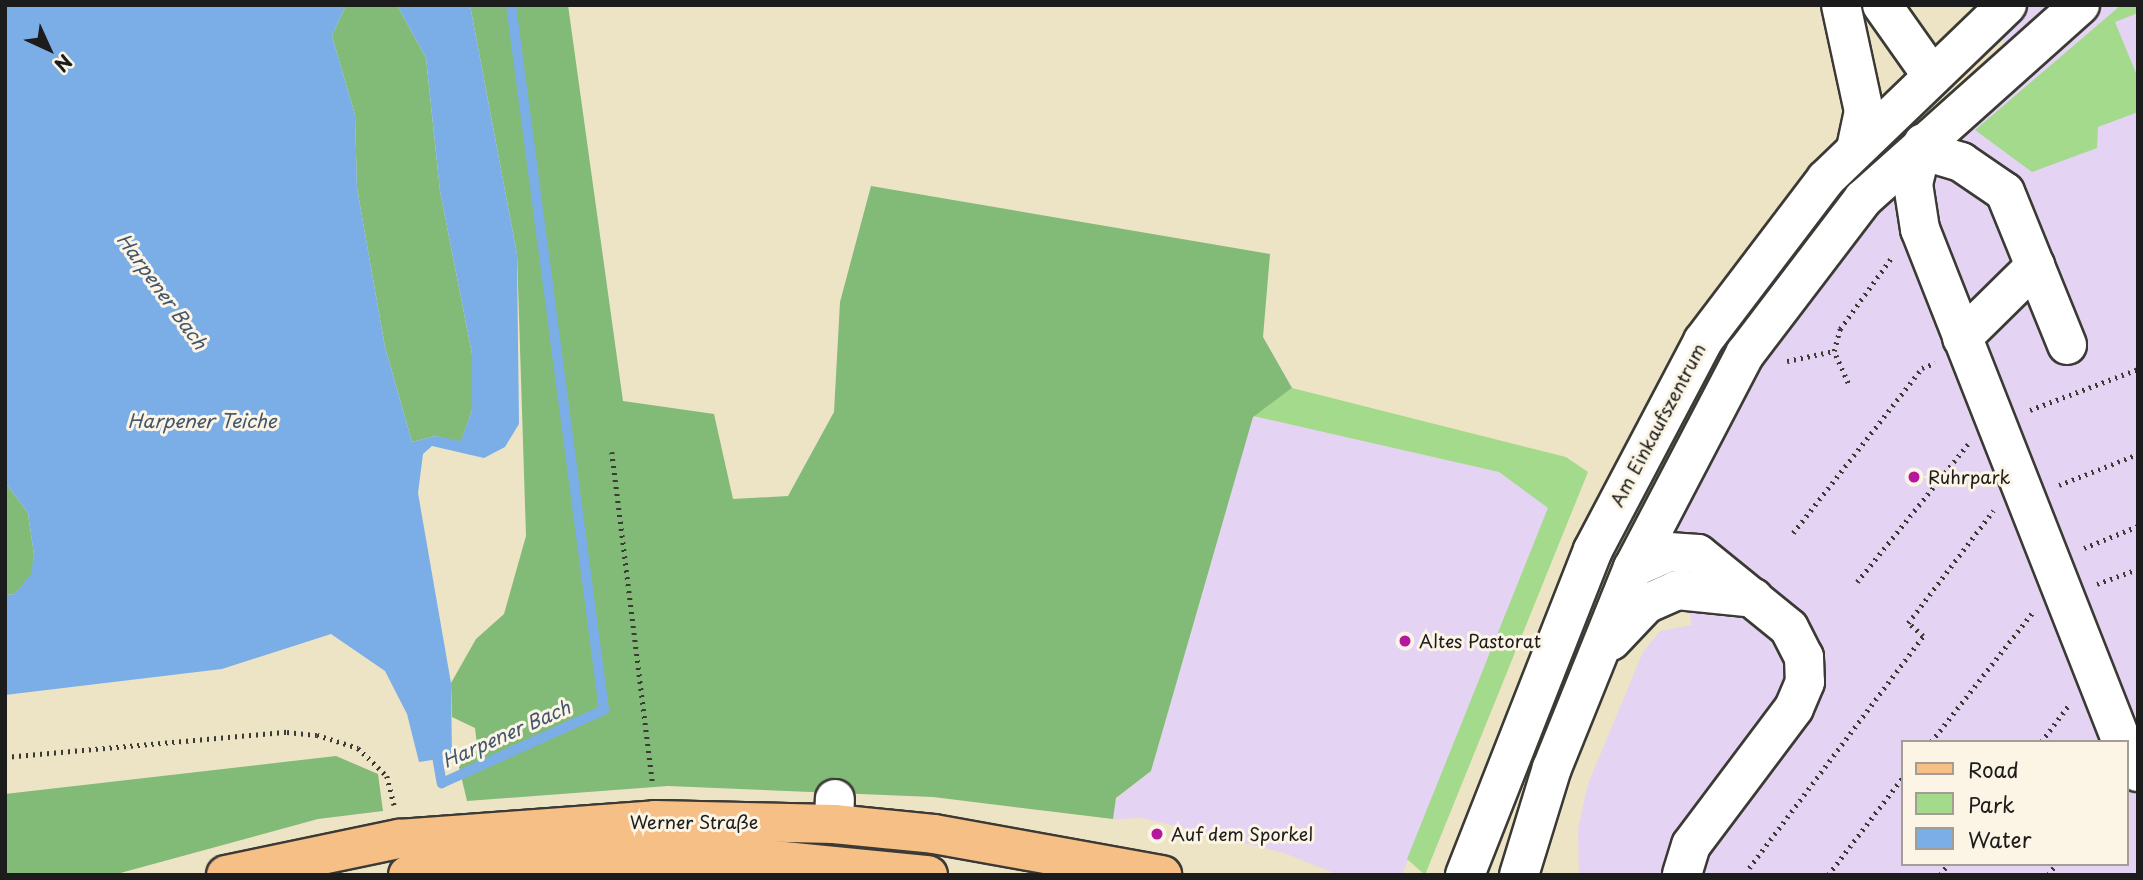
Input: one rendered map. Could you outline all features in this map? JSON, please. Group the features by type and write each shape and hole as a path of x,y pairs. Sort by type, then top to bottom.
{"main road":[{"name":"Werner Straße","path":"226,875 404,857 655,820 835,812 934,834 1162,875"},
{"name":"Werner Straße","path":"404,857 743,857 928,875"}],"street":[{"path":"1841,5 1864,111 1856,149"},
{"path":"1882,5 1930,73"},
{"name":"Am Einkaufszentrum","path":"1465,875 1548,655 1646,439 1755,265 1856,149 1930,73 2007,5"},
{"name":"Am Einkaufszentrum","path":"1863,200 2080,5"},
{"name":"Am Einkaufszentrum","path":"1930,73 1934,110 1920,150 1913,184 1920,229 2121,740"},
{"name":"Am Einkaufszentrum","path":"1519,875 1537,817 1595,658 1633,568 1745,354 1863,200 1930,73"},
{"path":"1920,150 1961,162 2005,192 2067,345"},
{"path":"1966,349 2035,266"},
{"path":"1633,568 1669,552 1698,554 1789,628 1804,657 1805,682 1794,708 1691,845 1682,875"},
{"name":"Am Einkaufszentrum","path":"1595,658 1646,604 1677,590 1754,597"},
{"name":"Am Einkaufszentrum","path":"1537,817 1547,875"}],"path":[{"path":"1848,383 1834,351 1840,329 1891,258 1920,229"},
{"path":"1793,533 1922,368 1966,349"},
{"path":"1857,582 1962,447 1995,424 2138,369"},
{"path":"612,452 654,793"},
{"path":"1749,868 1923,636 1908,623 2003,498 2025,498 2138,454"},
{"path":"2051,561 2138,526"},
{"path":"1933,740 2034,610"},
{"path":"2043,740 2072,701"},
{"path":"5,757 287,732 317,735 358,748 387,776 404,857"},
{"path":"1828,875 1902,779"}],"shaded area":[{"name":"Ruhrpark","path":"1972,5 2138,5 2138,875 1579,875 1578,829 1588,784 1643,652 1660,631 1692,625 1675,533 1658,534 1784,325 1888,199 2023,64"},
{"name":"Altes Pastorat","path":"1253,416 1499,472 1549,508 1402,875 1339,875 1284,853 1142,818 1113,819 1116,799 1151,771"}],"green space":[{"path":"346,5 397,5 426,58 440,191 472,354 472,410 461,442 435,436 412,442 385,347 357,188 355,115 332,36"},
{"path":"470,5 568,5 623,401 714,414 733,499 788,496 834,412 840,302 871,186 1270,254 1263,337 1292,388 1253,417 1151,771 1116,798 1113,819 933,797 668,786 467,801 459,767 477,745 475,728 452,717 451,683 476,639 504,614 526,536 517,254"},
{"path":"2121,5 2138,5 2138,13 2115,22 2138,78 2138,112 2098,127 2097,148 2032,172 1975,130"},
{"path":"1292,388 1566,457 1588,472 1425,875 1407,859 1548,508 1499,472 1253,416"},
{"path":"5,482 28,513 34,555 32,574 15,594 5,595"},
{"path":"336,756 378,774 383,811 318,819 113,875 5,875 5,794"}],"water":[{"name":"Harpener Teiche","path":"5,5 346,5 332,36 355,115 357,188 385,347 412,442 435,436 461,441 472,410 472,354 440,191 426,58 397,5 470,5 517,254 519,424 505,447 484,458 432,446 423,454 418,493 451,683 452,757 419,762 407,714 385,671 331,634 222,669 5,695 5,595 15,594 31,574 34,555 28,513 5,482"}],"waterway":[{"name":"Harpener Bach","path":"435,745 442,783 604,710 511,5"}],"place":[{"name":"Ruhrpark","path":"1914,477"},
{"name":"Altes Pastorat","path":"1405,641"},
{"name":"Auf dem Sporkel","path":"1157,834"}]}
